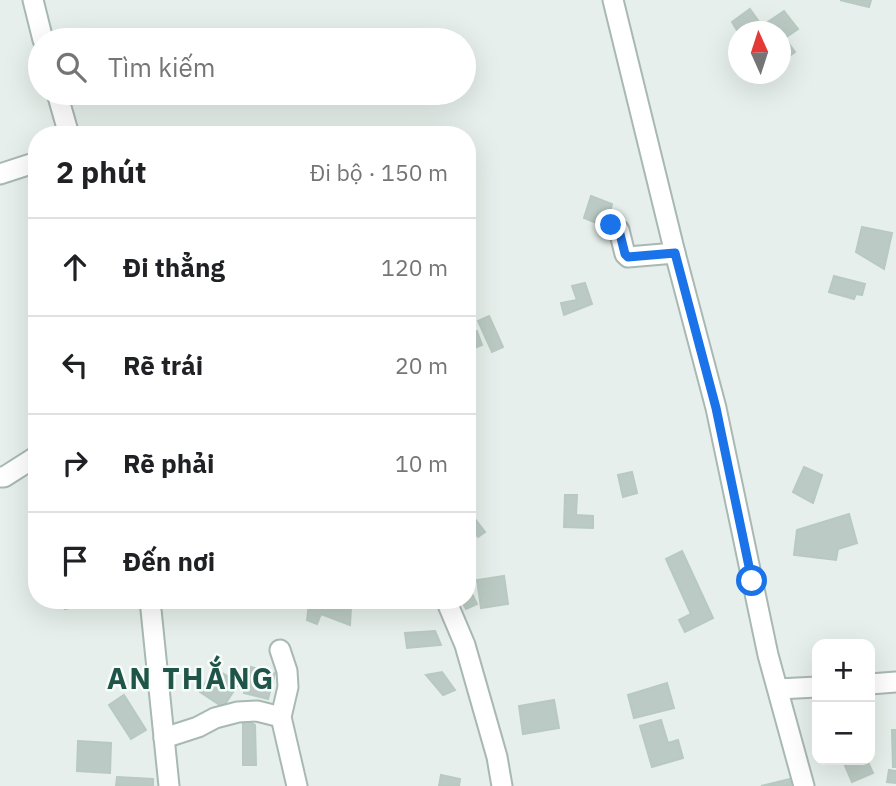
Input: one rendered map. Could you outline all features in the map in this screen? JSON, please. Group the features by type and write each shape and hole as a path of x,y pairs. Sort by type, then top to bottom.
{"street":[{"path":"33,0 40,28"},
{"path":"613,0 716,408 768,655 804,786"},
{"path":"60,105 66,126"},
{"path":"0,174 28,165"},
{"path":"611,225 619,230 628,257 675,253"},
{"path":"0,477 28,462"},
{"path":"151,609 169,786"},
{"path":"450,609 466,645 497,757 502,786"},
{"path":"280,650 287,671 288,687 281,717 297,786"},
{"path":"875,684 896,682"},
{"path":"778,689 812,687"},
{"path":"164,738 238,712 257,711 281,717"}],"building":[{"path":"840,0 871,0 869,7"},
{"path":"750,9 758,21 733,21"},
{"path":"784,11 798,29 791,34 791,21 769,21"},
{"path":"591,196 612,204 606,227 584,218"},
{"path":"862,227 892,233 884,269 856,252"},
{"path":"834,276 865,284 862,295 856,294 854,299 829,292"},
{"path":"585,283 592,304 564,315 561,303 577,300 572,286"},
{"path":"489,316 503,347 492,352 478,321"},
{"path":"476,331 482,345 476,347"},
{"path":"804,467 822,475 813,503 793,492"},
{"path":"632,472 637,493 623,497 618,475"},
{"path":"565,495 577,495 576,515 593,516 593,528 564,527"},
{"path":"849,514 857,543 838,549 836,560 794,555 797,530"},
{"path":"476,520 485,532 478,537 476,535"},
{"path":"682,551 713,618 685,632 679,620 691,614 666,559"},
{"path":"504,576 508,604 481,608 477,580"},
{"path":"308,609 351,609 350,625 321,614 317,624 307,620"},
{"path":"435,631 441,645 407,648 405,633"},
{"path":"251,667 275,673 268,699 244,693"},
{"path":"214,668 239,683 223,707 200,692"},
{"path":"442,672 455,690 443,695 426,675"},
{"path":"667,683 674,708 634,718 628,695"},
{"path":"124,695 146,730 131,739 109,705"},
{"path":"554,700 559,728 523,734 519,706"},
{"path":"243,719 255,725 256,765 243,765"},
{"path":"661,720 668,743 678,740 683,758 652,767 640,726"},
{"path":"892,730 896,730 896,767 893,767"},
{"path":"78,741 111,743 110,773 77,771"},
{"path":"845,765 869,765 873,773 852,782"},
{"path":"889,770 896,771 896,783 887,782"},
{"path":"441,775 460,779 459,786 439,786"},
{"path":"117,777 153,779 153,786 116,786"},
{"path":"790,779 792,786 761,786"}],"district":[{"name":"AN THẮNG","path":"191,677"}],"route":[{"path":"611,225 619,230 628,257 675,253 716,408 752,581"}]}
